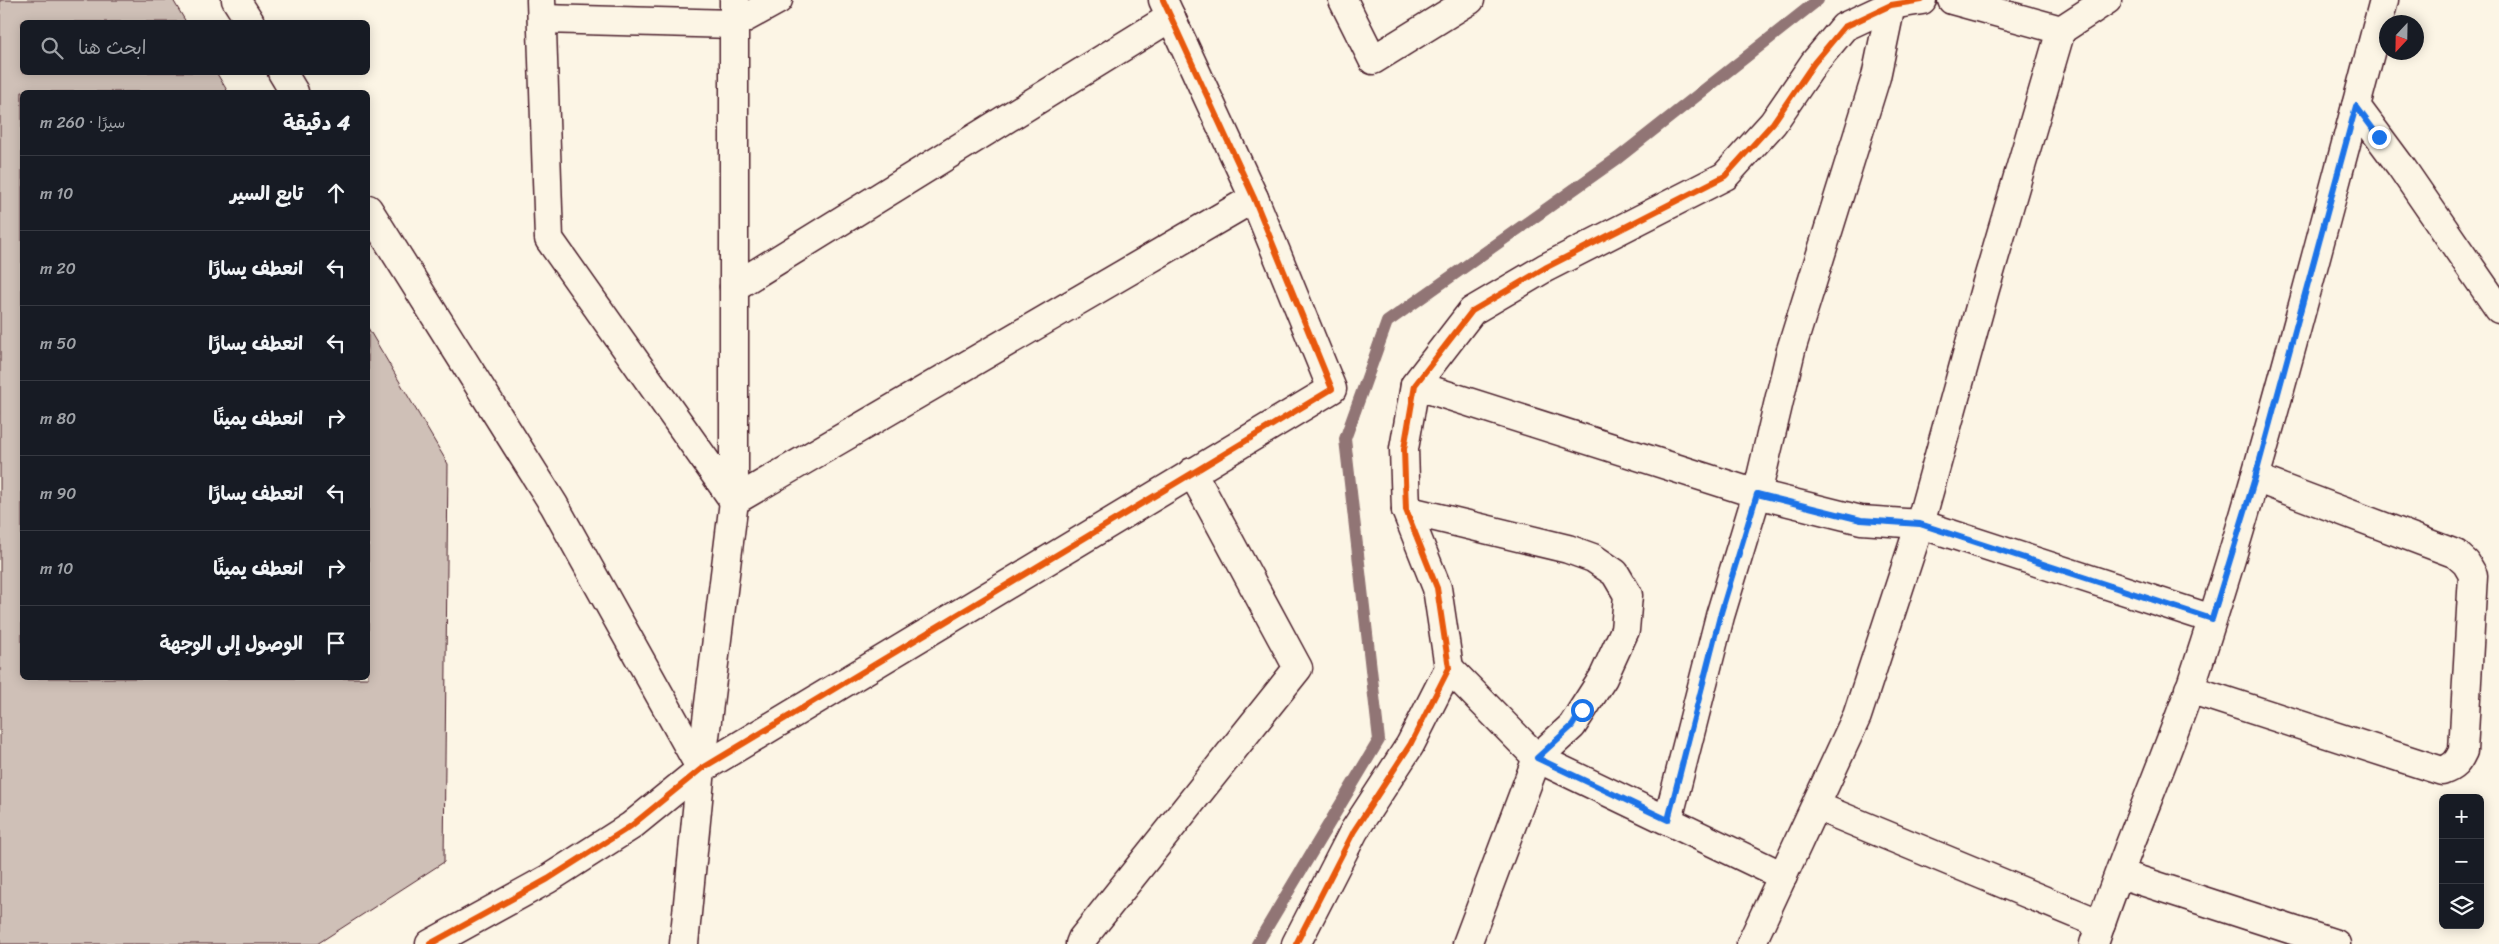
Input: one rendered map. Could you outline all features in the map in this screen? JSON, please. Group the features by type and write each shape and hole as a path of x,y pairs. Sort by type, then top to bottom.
{"street":[{"path":"236,0 249,20"},
{"path":"734,501 548,239 541,9 734,12 778,0"},
{"path":"1343,0 1373,60 1470,0"},
{"path":"1296,944 1354,832 1410,745 1449,668 1437,588 1406,510 1404,449 1415,385 1472,311 1545,268 1725,176 1773,123 1814,63 1844,27 1891,6 1922,0"},
{"path":"1952,0 2061,30"},
{"path":"1751,944 1857,716 1920,524 1985,290 2061,30 2107,0"},
{"path":"1816,806 2097,934 2189,690 2212,619 2255,478 2384,0"},
{"path":"1668,820 1720,616 1757,494 1792,350 1876,77 1891,6"},
{"path":"430,944 548,879 631,826 701,769 1332,388 1254,198 1167,9 734,287"},
{"path":"684,944 701,769 734,501 734,12"},
{"path":"284,75 293,90"},
{"path":"2356,106 2402,168 2499,309"},
{"path":"734,501 1254,198"},
{"path":"370,212 554,505 701,769"},
{"path":"1415,385 1757,494 1861,520 1920,524 2212,619"},
{"path":"1080,944 1082,939 1298,668 1192,472"},
{"path":"2189,690 2442,771 2451,768 2459,760 2462,751 2473,574 2466,563 2456,554 2255,478"},
{"path":"1406,510 1568,549 1593,558 1615,573 1628,595 1625,630 1603,678 1572,726 1537,758 1467,944"},
{"path":"1449,668 1537,758 1783,876"},
{"path":"2120,874 2336,944"}],"building":[{"path":"0,0 173,0 185,20 20,20 20,75 218,75 227,90 20,90 20,680 370,680 370,331 448,464 444,862 317,944 0,944"}],"waterway":[{"path":"1257,944 1379,740 1345,439 1387,322 1618,158 1818,0"}],"cycle path":[{"path":"430,944 548,879 631,826 701,769 1332,389 1254,198 1163,0"},
{"path":"1296,944 1354,831 1410,745 1449,668 1437,588 1406,510 1404,449 1415,385 1472,311 1545,268 1725,176 1773,123 1814,63 1844,27 1891,5 1922,0"}],"route":[{"path":"1582,710 1572,726 1537,758 1668,820 1720,616 1757,494 1861,520 1920,524 2212,619 2255,478 2356,106 2379,137"}]}
